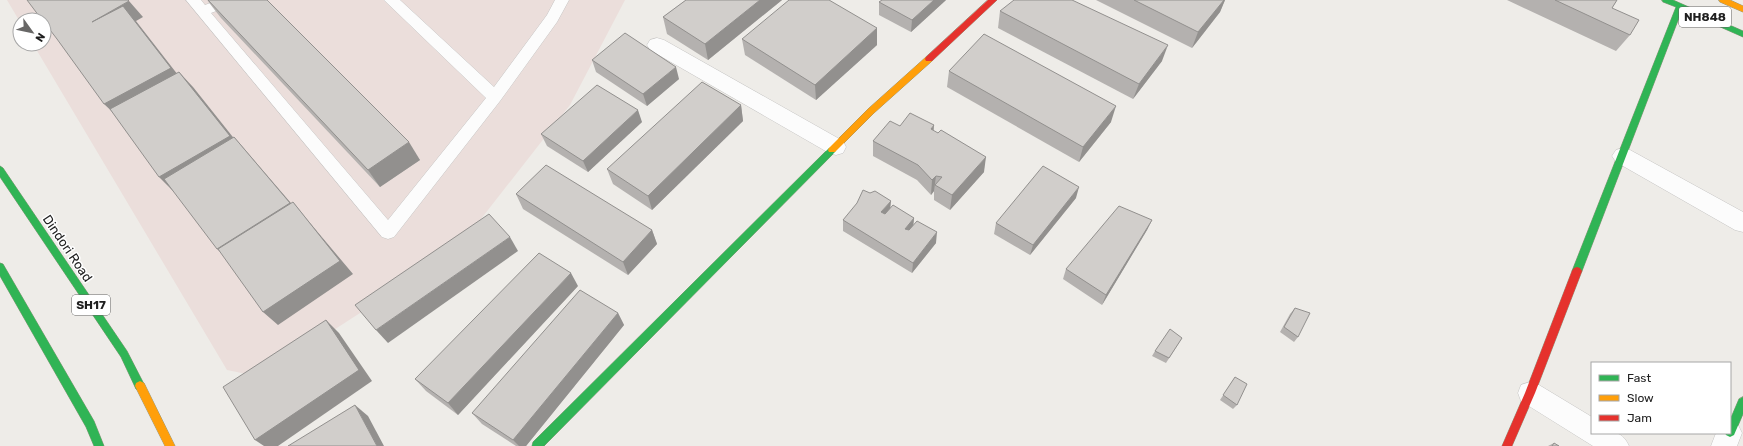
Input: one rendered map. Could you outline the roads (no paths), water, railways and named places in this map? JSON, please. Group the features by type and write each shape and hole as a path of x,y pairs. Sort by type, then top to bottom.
{"main road":[{"path":"537,446 871,112 994,0"},
{"name":"NH848","path":"1666,0 1743,34"},
{"name":"NH848","path":"1723,0 1743,9"},
{"path":"1507,446 1530,393 1680,6"},
{"name":"Dindori Road","path":"0,170 124,354 170,446"},
{"path":"0,267 90,424 99,446"},
{"path":"1731,430 1743,402"}],"street":[{"path":"656,45 836,147"},
{"path":"1623,156 1743,223"},
{"path":"1530,393 1591,430"},
{"path":"1597,434 1616,446"},
{"path":"1724,446 1729,434"}],"lane":[{"path":"198,6 232,0"},
{"path":"391,0 495,97"},
{"path":"198,6 388,232 495,97 552,18 562,0"}]}
